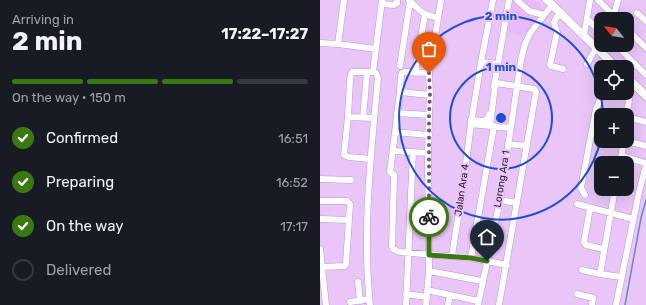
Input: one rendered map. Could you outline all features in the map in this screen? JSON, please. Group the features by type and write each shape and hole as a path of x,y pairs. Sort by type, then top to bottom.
{"main road":[{"path":"549,2 594,46"},
{"path":"600,52 609,60"},
{"path":"636,86 646,96"}],"street":[{"path":"338,44 344,0"},
{"path":"363,118 370,72 376,49 382,2 394,5 397,3 397,0"},
{"path":"426,305 429,271 429,73 441,0"},
{"name":"Jalan Ara 4","path":"452,256 471,122 493,0"},
{"path":"471,122 484,121 488,118 509,0"},
{"path":"517,0 529,11 535,14 544,15"},
{"path":"584,36 590,0"},
{"path":"598,0 613,14 618,0"},
{"path":"410,1 420,12 438,18"},
{"path":"400,66 410,1"},
{"name":"Lorong Ara 1","path":"478,303 500,200 521,60 525,44 531,32 544,15 549,2"},
{"path":"560,13 554,20 557,34 550,65 563,69"},
{"path":"637,13 646,21"},
{"path":"415,73 425,14"},
{"path":"587,19 594,26"},
{"path":"634,36 646,48"},
{"path":"320,43 376,49"},
{"path":"587,64 594,52"},
{"path":"622,52 646,74"},
{"path":"481,62 497,64"},
{"path":"350,302 369,302 367,284 367,225 378,78 376,73 352,72 350,74 344,155 349,157 371,159"},
{"path":"429,73 406,72 401,74 390,172 394,175 393,249 396,251 409,253 471,258 506,265"},
{"path":"471,258 492,126 496,84 499,83 534,89 536,92 500,305"},
{"path":"400,92 430,95"},
{"path":"584,195 581,188 596,109 600,100"},
{"path":"397,113 429,115"},
{"path":"348,117 374,118"},
{"path":"634,119 646,122"},
{"path":"471,122 510,128"},
{"path":"395,132 429,135"},
{"path":"634,143 646,146"},
{"path":"508,144 527,146"},
{"path":"621,156 624,148"},
{"path":"393,151 428,153"},
{"path":"406,305 413,152"},
{"path":"616,305 633,219 646,164 634,160"},
{"path":"320,179 351,180"},
{"path":"600,274 614,196"},
{"path":"320,200 348,202 350,204 346,264 345,266 322,267"},
{"path":"500,200 517,203"},
{"path":"577,204 633,219"},
{"path":"590,208 584,242 586,244 604,249"},
{"path":"320,219 349,220"},
{"path":"320,249 326,305"},
{"path":"582,270 621,278"},
{"path":"429,271 482,281"},
{"path":"358,282 360,301"},
{"path":"406,294 427,293 450,295 478,303"},
{"path":"577,294 592,298 592,305"},
{"path":"448,305 450,295"}],"shaded area":[{"path":"510,0 533,0 545,11 527,37 504,31"}],"waterway":[{"path":"625,305 641,218 646,200"}],"way so far":[{"path":"429,73 429,217"}],"route":[{"path":"429,217 429,255 452,256 487,261"}]}
